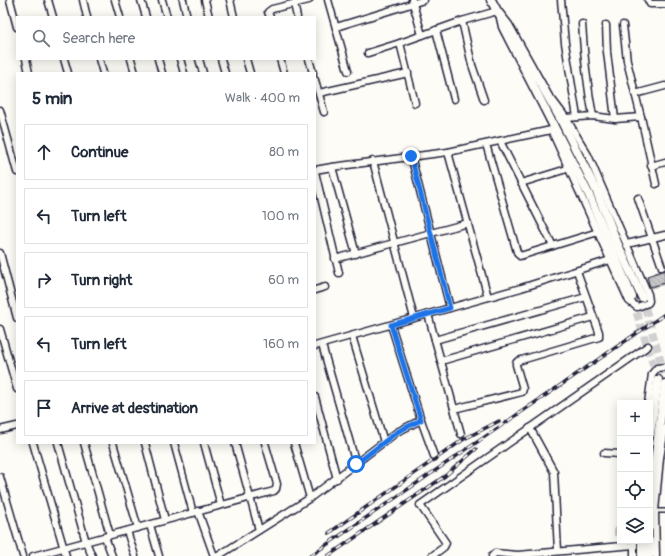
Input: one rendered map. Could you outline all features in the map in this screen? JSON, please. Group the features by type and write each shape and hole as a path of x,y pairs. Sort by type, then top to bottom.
{"street":[{"path":"10,0 16,23"},
{"path":"48,0 53,16"},
{"path":"83,0 88,16"},
{"path":"115,0 120,16"},
{"path":"141,0 146,16"},
{"path":"162,0 167,16"},
{"path":"183,0 187,16"},
{"path":"205,0 209,16"},
{"path":"230,0 234,16"},
{"path":"270,16 268,12 270,10 309,0"},
{"path":"328,0 348,71"},
{"path":"336,26 412,2 424,0"},
{"path":"491,0 508,25 546,93 597,192 618,245 642,297"},
{"path":"561,0 565,42 577,117"},
{"path":"648,0 650,4 665,4"},
{"path":"412,2 422,35"},
{"path":"294,4 298,16"},
{"path":"368,53 400,44 462,22 499,13"},
{"path":"499,13 503,27 589,194 632,297"},
{"path":"462,22 472,64 484,100"},
{"path":"582,24 588,90 593,116"},
{"path":"623,25 628,61 656,184"},
{"path":"606,26 607,52 616,118"},
{"path":"436,30 454,99"},
{"path":"400,44 415,103"},
{"path":"26,60 29,72"},
{"path":"64,60 68,72"},
{"path":"99,60 103,72"},
{"path":"131,60 135,72"},
{"path":"158,60 162,72"},
{"path":"180,60 184,72"},
{"path":"199,60 203,72"},
{"path":"221,60 225,72"},
{"path":"246,60 250,72"},
{"path":"280,60 284,72"},
{"path":"309,60 313,72"},
{"path":"319,93 408,73"},
{"path":"530,79 533,94 570,168 610,260 632,304 639,307 648,303 648,294 588,155 557,104 546,93"},
{"path":"316,83 324,112"},
{"path":"635,94 665,86"},
{"path":"0,110 16,168"},
{"path":"566,118 593,116 616,118 641,117"},
{"path":"316,171 332,167 448,152 551,130"},
{"path":"500,141 553,246"},
{"path":"486,144 518,255 522,257 598,232"},
{"path":"448,152 488,297"},
{"path":"411,156 450,308"},
{"path":"373,162 414,318"},
{"path":"651,166 665,162"},
{"path":"332,167 356,254"},
{"path":"521,183 570,168"},
{"path":"316,175 339,273"},
{"path":"638,198 662,267"},
{"path":"335,259 468,223"},
{"path":"627,244 665,235"},
{"path":"0,253 16,314"},
{"path":"356,464 318,346 610,260"},
{"path":"454,409 522,392 523,389 516,362 597,338 599,335 576,271"},
{"path":"316,290 325,287"},
{"path":"435,340 586,297"},
{"path":"428,314 461,434"},
{"path":"441,361 593,317"},
{"path":"391,325 434,456"},
{"path":"0,329 16,385"},
{"path":"352,336 384,442"},
{"path":"432,556 444,547 446,543 420,505 648,346"},
{"path":"648,400 652,374 657,368 665,367"},
{"path":"653,420 661,382"},
{"path":"651,508 661,382"},
{"path":"316,401 337,479"},
{"path":"218,556 310,498 400,430 421,420"},
{"path":"0,430 16,426"},
{"path":"530,428 554,472 558,551"},
{"path":"656,556 655,511 660,458 665,428"},
{"path":"33,444 66,556"},
{"path":"58,444 86,542 92,556"},
{"path":"84,444 112,556"},
{"path":"113,444 138,528"},
{"path":"145,444 165,520"},
{"path":"174,444 196,512 214,556"},
{"path":"204,444 221,505"},
{"path":"235,444 259,530"},
{"path":"33,556 274,491 277,487 265,444"},
{"path":"294,444 310,498"},
{"path":"604,453 617,454"},
{"path":"0,477 23,556"},
{"path":"150,524 159,556"},
{"path":"127,531 135,556"},
{"path":"492,556 495,553 518,555 624,544"},
{"path":"634,544 634,556"},
{"path":"642,544 642,556"},
{"path":"649,544 649,556"}],"lane":[{"path":"655,511 665,511"}],"building":[{"path":"665,270 665,283 650,287 647,276"}],"tunnel":[{"path":"642,297 665,376"},
{"path":"633,301 658,380"}],"railway":[{"path":"310,556 665,314"},
{"path":"329,533 464,439 499,421"},
{"path":"328,556 445,476 476,449"}],"route":[{"path":"356,464 397,432 421,420 391,325 450,308 411,156"}]}
